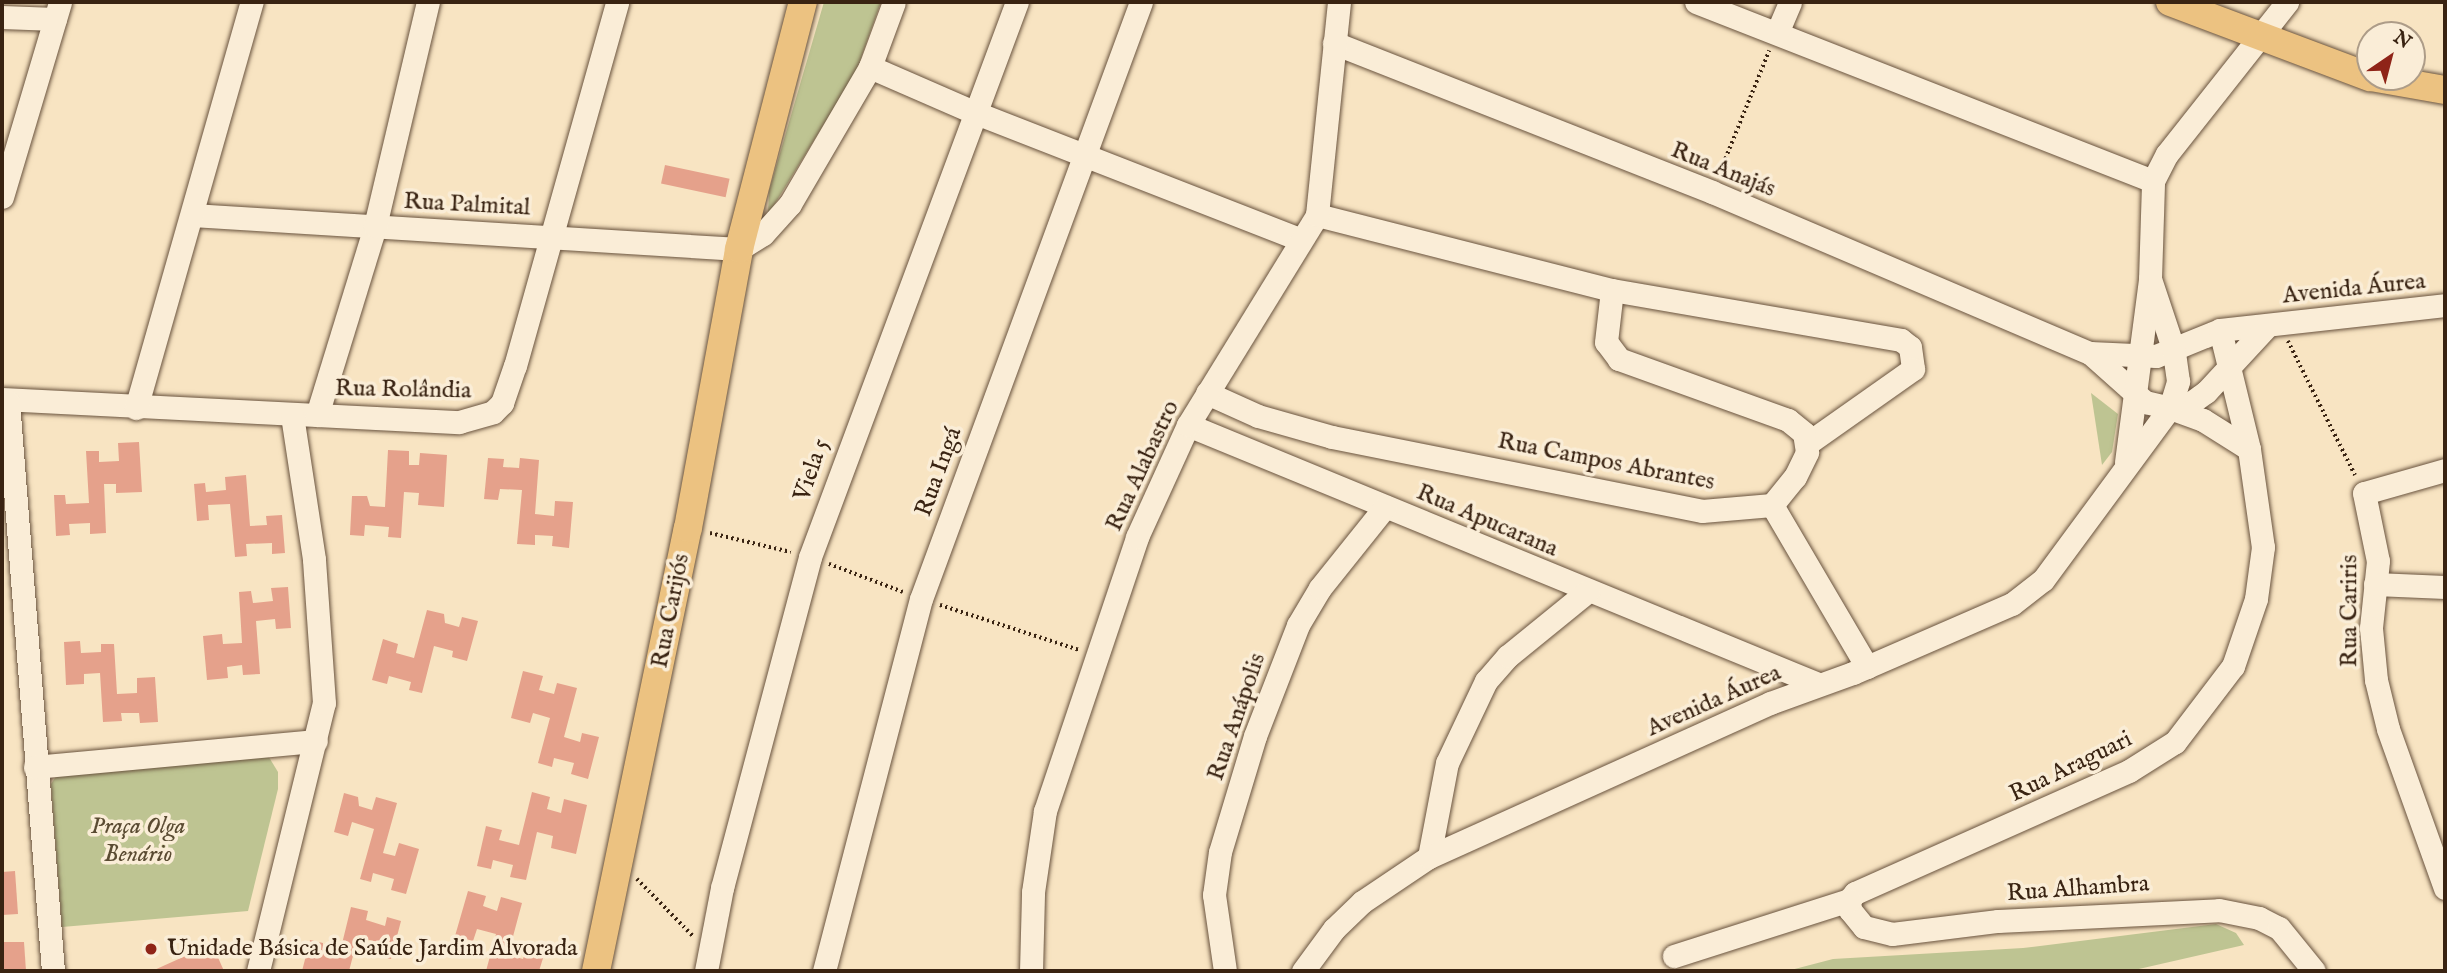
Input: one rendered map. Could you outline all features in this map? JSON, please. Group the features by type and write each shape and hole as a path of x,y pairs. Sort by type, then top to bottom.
{"main road":[{"name":"Rua Carijós","path":"596,971 621,863 688,528 738,249 803,2"},
{"path":"2170,2 2262,39 2356,72"},
{"path":"2426,87 2445,90"}],"street":[{"path":"136,408 252,2"},
{"path":"317,415 374,226 428,2"},
{"name":"Rua Rolândia","path":"5,401 459,422 493,412 502,403 515,366 617,2"},
{"path":"738,249 763,234 790,204 870,67 894,2"},
{"name":"Viela 5","path":"708,962 810,557 1017,2"},
{"name":"Rua Ingá","path":"824,971 921,599 1082,153 1141,2"},
{"name":"Rua Alabastro","path":"1031,971 1033,892 1045,811 1137,537 1188,425 1317,215 1339,2"},
{"path":"1696,2 2154,181"},
{"path":"1777,33 1790,2"},
{"path":"2139,357 2150,279 2154,181 2167,154 2262,39 2287,2"},
{"path":"2,17 57,11 4,183"},
{"name":"Rua Anajás","path":"1334,43 1712,192 2090,353 2139,357"},
{"path":"870,67 976,114 1301,240"},
{"name":"Rua Palmital","path":"192,215 738,249"},
{"path":"1317,215 1612,290 1770,320 1901,340 1914,360 1913,369 1885,392 1808,443 1795,477 1772,505 1867,667"},
{"path":"2150,279 2174,351"},
{"path":"1612,290 1606,342 1619,359 1788,420 1808,443"},
{"name":"Avenida Áurea","path":"2126,462 2139,357 2174,351 2220,330 2445,305"},
{"name":"Avenida Áurea","path":"2170,408 2192,402 2206,392 2230,362 2274,325"},
{"name":"Rua Araguari","path":"1674,956 1852,897 2099,788 2175,742 2232,666 2256,599 2263,547 2249,449 2230,362 2220,330"},
{"name":"Avenida Áurea","path":"1303,971 1334,929 1362,902 1429,857 1770,703 1867,667 2012,604 2043,580 2106,498 2126,462 2170,408 2178,381 2174,351"},
{"name":"Rua Anajás","path":"2090,353 2135,395"},
{"name":"Rua Campos Abrantes","path":"1207,393 1258,416 1332,437 1702,511 1772,505"},
{"path":"2135,395 2153,406 2170,408 2203,420 2249,449"},
{"path":"5,401 52,971"},
{"path":"258,971 324,703 323,655 314,558 292,415"},
{"name":"Rua Apucarana","path":"1188,425 1818,684"},
{"path":"2364,493 2445,470"},
{"name":"Rua Cariris","path":"2364,493 2376,541 2371,628 2376,680 2388,729 2445,888"},
{"name":"Rua Anápolis","path":"1225,971 1214,895 1220,852 1255,736 1298,625 1320,588 1385,507"},
{"path":"2375,584 2445,587"},
{"path":"1429,857 1447,763 1486,681 1508,656 1588,591"},
{"path":"1767,662 1770,703"},
{"path":"35,767 316,741"},
{"name":"Rua Alhambra","path":"1852,897 1855,920 1864,927 1892,934 1998,920 2219,910 2259,918 2279,928 2314,971"}],"path":[{"path":"1712,192 1777,33"},
{"path":"2274,325 2364,493"},
{"path":"688,528 810,557 921,599 1097,655"},
{"path":"621,863 708,962"}],"green space":[{"path":"824,2 881,2 856,72 768,215 769,191"},
{"path":"2091,393 2118,414 2112,452 2102,465"},
{"name":"Praça Olga Benário","path":"267,754 278,772 278,789 248,911 62,927 51,784 60,770"},
{"path":"2216,924 2236,933 2244,945 2130,971 1787,971 1833,959 2023,948"}],"building":[{"path":"665,165 730,179 726,197 661,184"},
{"path":"139,442 142,492 116,493 116,484 104,484 106,533 90,534 90,523 69,524 70,535 56,536 54,495 65,495 66,504 89,503 86,451 99,451 99,462 119,461 118,443"},
{"path":"388,450 409,451 409,465 419,465 420,453 447,455 444,507 418,505 419,493 404,492 401,538 388,537 389,527 365,525 364,536 350,535 352,496 367,496 370,506 385,507"},
{"path":"488,458 504,459 503,467 519,468 520,458 539,460 535,514 554,516 555,501 573,502 569,548 552,546 553,536 535,535 535,545 517,544 522,490 500,489 498,500 484,499"},
{"path":"246,475 250,526 267,525 266,516 282,515 285,553 272,554 272,543 246,544 247,556 235,557 230,504 208,505 209,520 197,521 194,484 205,483 206,492 226,490 225,477"},
{"path":"288,587 291,628 276,629 275,619 256,621 260,674 243,675 242,665 227,667 228,678 207,680 203,636 222,634 223,644 242,643 239,592 251,591 253,603 273,601 271,588"},
{"path":"427,610 444,614 445,623 459,627 462,617 478,621 467,661 452,657 453,651 434,646 422,693 409,690 411,682 389,676 387,684 372,680 383,639 398,644 396,653 414,658"},
{"path":"80,641 81,653 101,652 101,644 114,644 117,694 137,693 137,678 155,677 158,722 140,723 139,713 121,713 122,721 103,722 100,673 84,674 84,684 66,685 64,642"},
{"path":"523,671 543,676 539,690 554,694 557,683 577,688 564,737 580,742 582,733 599,737 588,779 571,774 574,763 554,758 552,767 538,763 550,718 533,713 530,723 511,718"},
{"path":"532,792 550,797 547,809 561,813 564,799 587,805 576,854 551,848 553,836 537,832 526,880 510,877 513,865 493,860 491,869 477,866 486,826 502,830 499,840 519,845"},
{"path":"344,793 358,797 359,806 372,810 376,797 397,803 383,853 395,856 399,843 419,849 406,894 391,890 394,879 373,873 371,882 360,879 374,829 352,822 348,836 334,832"},
{"path":"15,871 18,914 2,915 2,872"},
{"path":"468,891 486,896 483,906 497,911 501,897 522,903 508,955 523,959 526,950 544,955 539,971 486,971 496,934 477,929 473,941 455,936"},
{"path":"351,907 368,911 366,920 385,926 387,917 401,921 391,959 378,956 381,943 358,937 349,971 302,971 310,940 323,943 323,952 339,956"},
{"path":"4,942 24,942 26,971 2,971"},
{"path":"212,944 224,971 152,971"}],"place":[{"name":"Unidade Básica de Saúde Jardim Alvorada","path":"151,949"}]}
